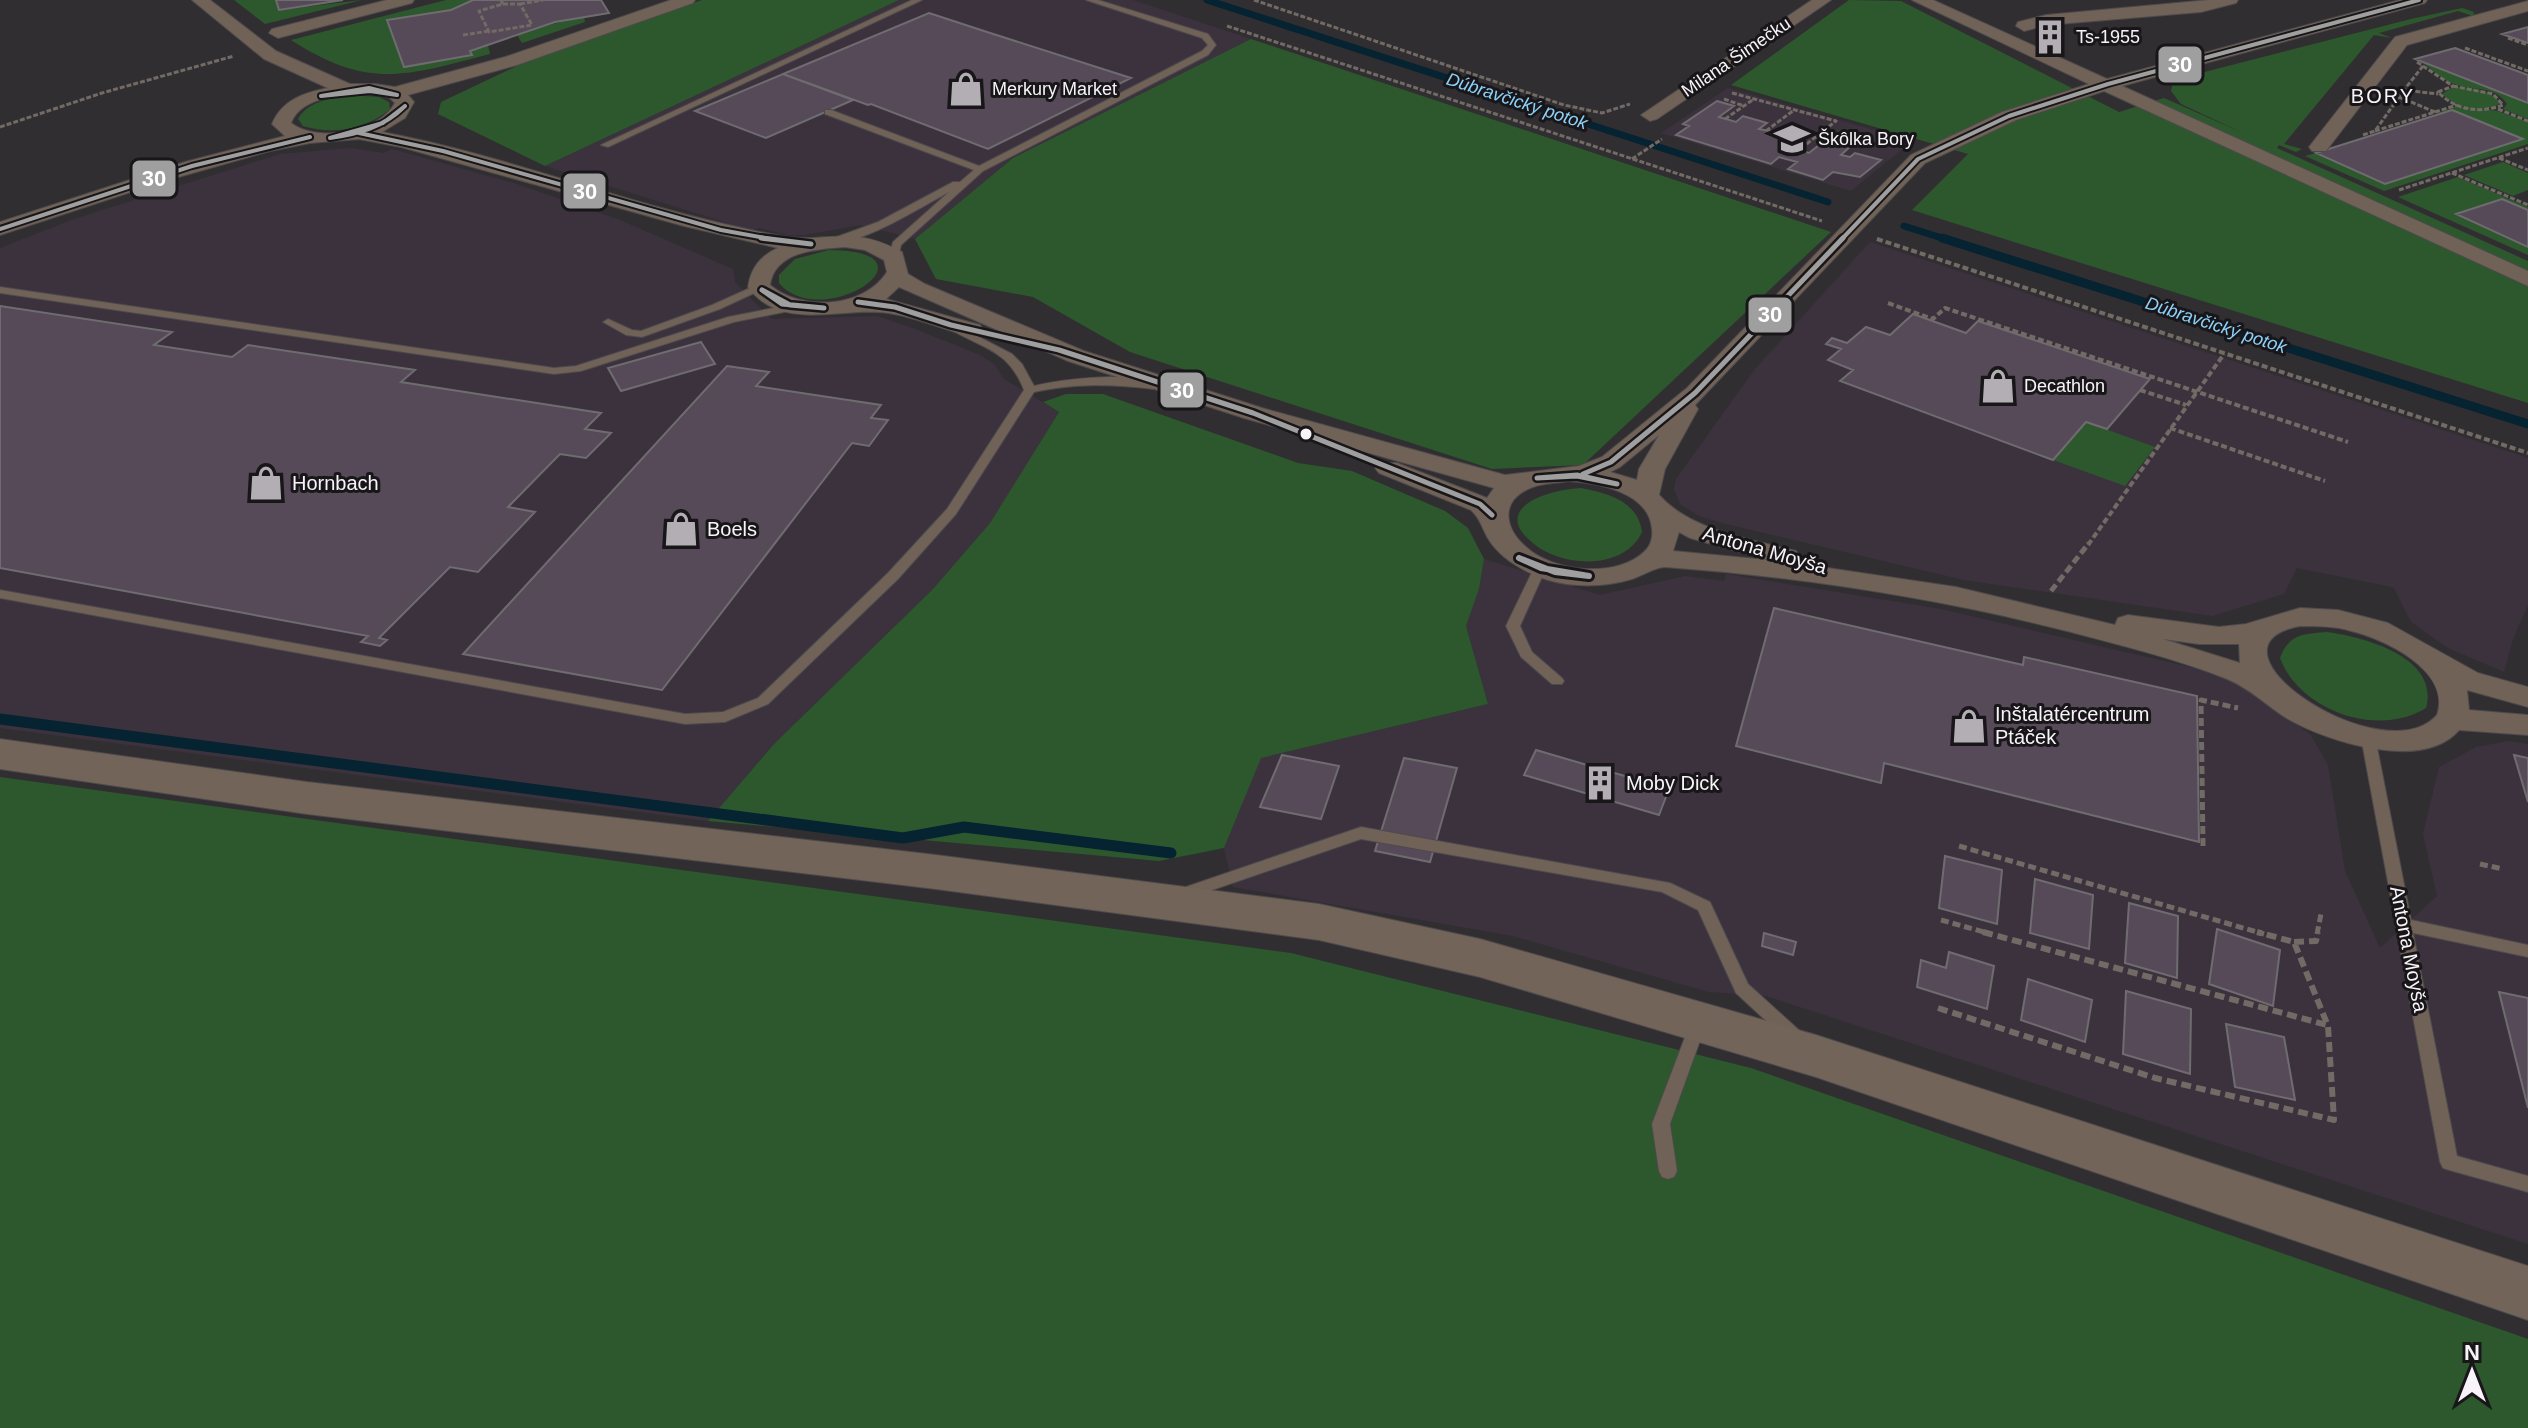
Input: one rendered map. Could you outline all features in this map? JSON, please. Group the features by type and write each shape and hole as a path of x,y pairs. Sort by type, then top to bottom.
{"main road":[{"path":"0,754 307,798 1165,900 1319,922 1480,958 1699,1020 1816,1056 2528,1293"}],"street":[{"path":"200,0 270,55 347,90"},
{"path":"278,33 406,0"},
{"path":"0,229 130,185 259,148 310,137 359,133 384,125 400,104 685,0"},
{"name":"Milana Šimečku","path":"1650,115 1823,0"},
{"path":"1920,0 2528,279"},
{"path":"2024,26 2046,20 2201,7 2230,0"},
{"path":"1583,474 1611,462 1695,393 1918,159 2009,116 2108,84 2419,0"},
{"path":"2469,4 2498,15"},
{"path":"2319,147 2401,41 2528,6"},
{"path":"270,55 299,95 299,104"},
{"path":"130,185 265,131 299,104 347,90 375,89 400,104 422,130 510,168"},
{"path":"281,121 285,131 310,137"},
{"path":"359,133 401,140 510,168 629,206 781,244 870,244 929,294 1059,350"},
{"path":"629,206 739,257 760,279 770,298 794,307 826,308 858,302 883,291 895,267"},
{"path":"760,279 780,255 822,243"},
{"path":"858,302 895,307 951,325 1059,350 1253,413 1504,483 1556,474 1583,474 1617,482 1653,504 1667,525 1667,539 1655,558 1636,569 1611,576 1582,577 1540,568 1507,548 1495,532 1492,515 1480,504 1253,413"},
{"path":"1653,504 1652,469 1695,393"},
{"path":"1492,515 1503,494 1530,479"},
{"name":"Antona Moyša","path":"1653,504 1699,532 1873,582"},
{"name":"Antona Moyša","path":"1655,558 2036,603 2228,636 2255,634 2266,626 2301,616 2338,619 2393,636 2431,661"},
{"name":"Antona Moyša","path":"2036,603 2234,670 2268,687 2319,722 2368,737 2414,739 2438,731 2452,719"},
{"path":"2266,626 2254,639 2251,657 2259,677 2268,687"},
{"path":"2431,661 2468,680 2528,697"},
{"path":"2431,661 2447,679 2455,696 2452,719 2528,725"}],"lane":[{"path":"605,145 918,0"},
{"path":"822,243 862,234 885,224 977,172 1205,53 1212,45 1205,36 1090,0"},
{"path":"828,112 977,172"},
{"path":"895,267 896,244 977,172"},
{"path":"608,322 630,333 642,334 716,307 760,279"},
{"path":"0,290 554,371 577,369 732,319 794,307"},
{"path":"951,325 970,338 1012,355 1024,370 1030,390"},
{"path":"0,594 685,719 725,717 763,701 893,576 952,511 1030,390 1068,380 1100,378 1180,389"},
{"path":"1540,568 1513,626 1526,654 1557,681"},
{"name":"Antona Moyša","path":"2368,737 2449,1162 2528,1184"},
{"path":"1165,900 1361,833 1665,887 1704,906 1742,988 1816,1056"},
{"path":"2404,925 2528,951"},
{"path":"1668,1171 1661,1124 1699,1020"}],"path":[{"path":"489,31 479,11 502,2 520,4 543,0"},
{"path":"1254,0 1564,105 1602,113 1631,103"},
{"path":"463,35 532,25 520,4"},
{"path":"1222,25 2528,453"},
{"path":"2455,44 2528,71"},
{"path":"0,127 102,93 242,53"},
{"path":"2423,66 2404,90 2439,94 2457,105 2497,109 2528,121"},
{"path":"2439,94 2440,89 2453,86 2484,90 2503,102 2497,109"},
{"path":"1744,106 1722,99 1733,92 1836,121 1799,150"},
{"path":"2399,97 2435,113"},
{"path":"1725,119 1754,98"},
{"path":"2375,131 2457,105"},
{"path":"1766,131 1794,109"},
{"path":"1822,132 1864,144"},
{"path":"1632,159 1668,135"},
{"path":"2386,194 2528,148"},
{"path":"2498,158 2528,170"},
{"path":"2452,173 2528,205"},
{"path":"1888,303 1933,319 1945,308 2348,442"},
{"path":"2036,603 2094,537 2224,354"},
{"path":"2140,390 2186,405"},
{"path":"2170,428 2325,481"},
{"path":"2203,846 2201,700 2251,711"},
{"path":"1959,846 2294,942 2316,941 2321,914"},
{"path":"2480,864 2503,869"},
{"path":"1941,920 2328,1026"},
{"path":"1938,1008 2155,1078 2334,1120 2328,1026 2294,942"}],"shaded area":[{"path":"899,0 1133,0 1251,39 1013,158 915,239 861,225 804,235 788,235 759,228 753,231 545,166"},
{"name":"Škôlka Bory","path":"1728,88 1912,141 1851,191 1661,133"},
{"path":"351,148 383,153 392,149 514,183 620,220 733,269 735,282 771,319 877,316 910,327 980,355 994,364 1004,379 1059,412 990,523 933,589 774,744 708,821 0,728 0,248 74,219 280,154"},
{"path":"1870,242 2528,458 2528,605 2513,639 2504,672 2448,648 2411,622 2394,588 2382,585 2297,568 2284,594 2212,616 1964,580 1726,524 1699,516 1680,504 1674,489 1676,479 1755,369"},
{"path":"1484,559 1600,595 1685,576 1724,581 1726,574 1941,609 2211,672 2251,688 2311,735 2328,765 2345,871 2380,948 2437,896 2423,834 2439,767 2476,747 2508,741 2528,744 2528,1244 1766,996 1709,992 1513,936 1233,887 1224,848 1260,758 1488,704 1466,626 1479,589"}],"green space":[{"path":"234,0 276,0 279,10 362,0 265,24"},
{"path":"446,0 473,0 451,10 387,20 404,67 471,54 470,51 512,36 555,23 584,17 585,22 522,43 517,35 488,45 490,54 434,68 388,74 343,66 291,40"},
{"path":"702,0 899,0 545,166 438,114 441,102 536,57"},
{"path":"1849,0 1901,1 2119,112 2164,98 2243,133 2181,104 2171,91 2173,83 2193,75 2411,19 2462,8 2474,12 2473,16 2458,11 2379,33 2392,38 2374,35 2284,144 2302,149 2296,152 2279,145 2277,148 2528,261 2528,403 1912,210 1968,154 1731,85"},
{"path":"1251,39 1831,232 1583,465 1492,469 1130,352 1033,297 936,279 915,239 1013,158"},
{"path":"2421,62 2528,103 2528,119 2503,109 2507,104 2496,94 2450,82"},
{"path":"2453,87 2485,92 2500,103 2478,109 2462,106 2442,94"},
{"path":"349,95 379,97 389,102 390,109 370,122 348,129 314,129 303,126 298,119 314,105"},
{"path":"2457,106 2498,111 2528,122 2528,144 2384,191 2305,156 2316,153 2385,184 2441,114 2437,113"},
{"path":"2503,162 2528,173 2528,190 2513,196 2464,175"},
{"path":"2458,177 2528,207 2528,210 2502,199 2457,215 2528,247 2528,255 2398,197"},
{"path":"829,250 862,254 877,263 876,274 864,286 845,295 821,300 798,296 779,283 779,275 795,259"},
{"path":"1066,394 1103,394 1298,463 1352,471 1445,511 1468,528 1484,559 1479,589 1466,626 1488,704 1261,758 1224,848 1159,861 708,821 774,744 933,589 990,523 1059,412 1043,402"},
{"path":"2086,422 2155,447 2125,486 2053,460"},
{"path":"1581,488 1611,496 1628,506 1639,521 1642,532 1634,544 1608,559 1576,561 1546,552 1521,531 1517,520 1529,502 1555,492"},
{"path":"2327,632 2378,645 2411,663 2422,675 2427,690 2426,708 2407,717 2364,719 2322,705 2304,692 2290,677 2280,658 2292,640"},
{"path":"0,777 1291,953 1751,1068 2528,1339 2528,1428 0,1428"}],"building":[{"path":"276,0 343,0 279,10"},
{"path":"473,0 601,0 609,13 555,22 470,51 472,55 404,67 387,20 451,10"},
{"name":"Merkury Market","path":"929,13 1131,78 988,149 783,74"},
{"path":"2528,27 2528,43 2502,34"},
{"path":"2455,48 2528,75 2528,103 2415,59"},
{"path":"783,74 853,100 766,138 695,111"},
{"path":"1717,101 1734,106 1719,117 1736,122 1743,116 1767,123 1759,129 1804,138 1792,148 1809,153 1829,137 1853,144 1841,155 1850,157 1855,153 1881,160 1860,177 1833,172 1823,180 1788,169 1797,162 1779,157 1771,164 1676,135 1689,126 1683,124"},
{"path":"2452,110 2523,139 2385,184 2316,153"},
{"path":"2502,199 2528,210 2528,247 2456,214"},
{"name":"Hornbach","path":"0,306 172,332 154,345 232,357 248,345 415,370 401,382 601,413 585,429 611,433 586,458 560,454 508,507 535,512 478,572 450,567 379,638 387,640 380,646 361,642 368,636 0,568"},
{"name":"Decathlon","path":"1913,314 1966,333 1978,321 2150,379 2107,429 2086,422 2053,460 1840,381 1853,370 1828,360 1841,349 1826,344 1832,338 1847,343 1866,327 1890,335"},
{"path":"701,342 715,364 621,391 608,368"},
{"name":"Boels","path":"727,366 769,372 756,386 881,405 871,418 888,420 869,446 852,443 662,690 463,654"},
{"name":"Inštalatércentrum Ptáček","path":"1774,608 2023,665 2024,657 2197,696 2199,842 1884,763 1881,783 1736,746"},
{"name":"Moby Dick","path":"1536,750 1669,789 1659,815 1524,775"},
{"path":"1282,755 1339,766 1321,819 1260,807"},
{"path":"2514,755 2528,758 2528,802"},
{"path":"1404,758 1457,768 1430,862 1375,851"},
{"path":"1945,856 2002,870 1997,924 1939,908"},
{"path":"2035,879 2093,895 2089,949 2030,933"},
{"path":"2129,903 2178,916 2177,978 2125,963"},
{"path":"2217,929 2280,950 2273,1006 2209,984"},
{"path":"1764,933 1796,942 1793,955 1762,946"},
{"path":"1949,952 1994,966 1987,1009 1917,987 1921,960 1946,968"},
{"path":"2028,979 2092,1000 2085,1042 2021,1020"},
{"path":"2126,991 2191,1009 2190,1074 2123,1054"},
{"path":"2499,992 2528,998 2528,1108"},
{"path":"2226,1024 2284,1037 2295,1100 2235,1087"}],"waterway":[{"name":"Dúbravčický potok","path":"1207,0 1828,202"},
{"name":"Dúbravčický potok","path":"1904,226 1948,240"},
{"name":"Dúbravčický potok","path":"1942,238 2528,424"},
{"path":"0,719 903,838 964,827 1171,853"}],"transit line":[{"name":"30","path":"1583,474 1611,462 1695,393 1918,159 2009,116 2108,84 2419,0"},
{"name":"30","path":"321,96 369,88 397,95"},
{"name":"30","path":"321,96 370,91 397,95"},
{"name":"30","path":"330,138 383,123 405,106"},
{"name":"30","path":"330,138 371,129 398,114 405,106"},
{"name":"30","path":"359,133 443,151 721,230 811,244"},
{"name":"30","path":"0,229 192,166 310,137"},
{"name":"30","path":"762,290 790,305 824,308"},
{"name":"30","path":"762,290 782,304 824,308"},
{"name":"30","path":"858,302 895,307 951,325 1059,350 1253,413 1480,504 1492,515"},
{"name":"30","path":"1537,478 1577,475 1617,484"},
{"name":"30","path":"1537,478 1577,476 1617,484"},
{"name":"30","path":"1519,558 1555,572 1589,576"},
{"name":"30","path":"1519,558 1541,568 1589,576"}],"place":[{"name":"Ts-1955","path":"2050,37"},
{"name":"Merkury Market","path":"966,89"},
{"name":"Škôlka Bory","path":"1792,139"},
{"name":"Decathlon","path":"1998,386"},
{"name":"Hornbach","path":"266,483"},
{"name":"Boels","path":"681,529"},
{"name":"Inštalatércentrum Ptáček","path":"1969,726"},
{"name":"Moby Dick","path":"1600,783"}],"district":[{"name":"BORY","path":"2383,96"}]}
